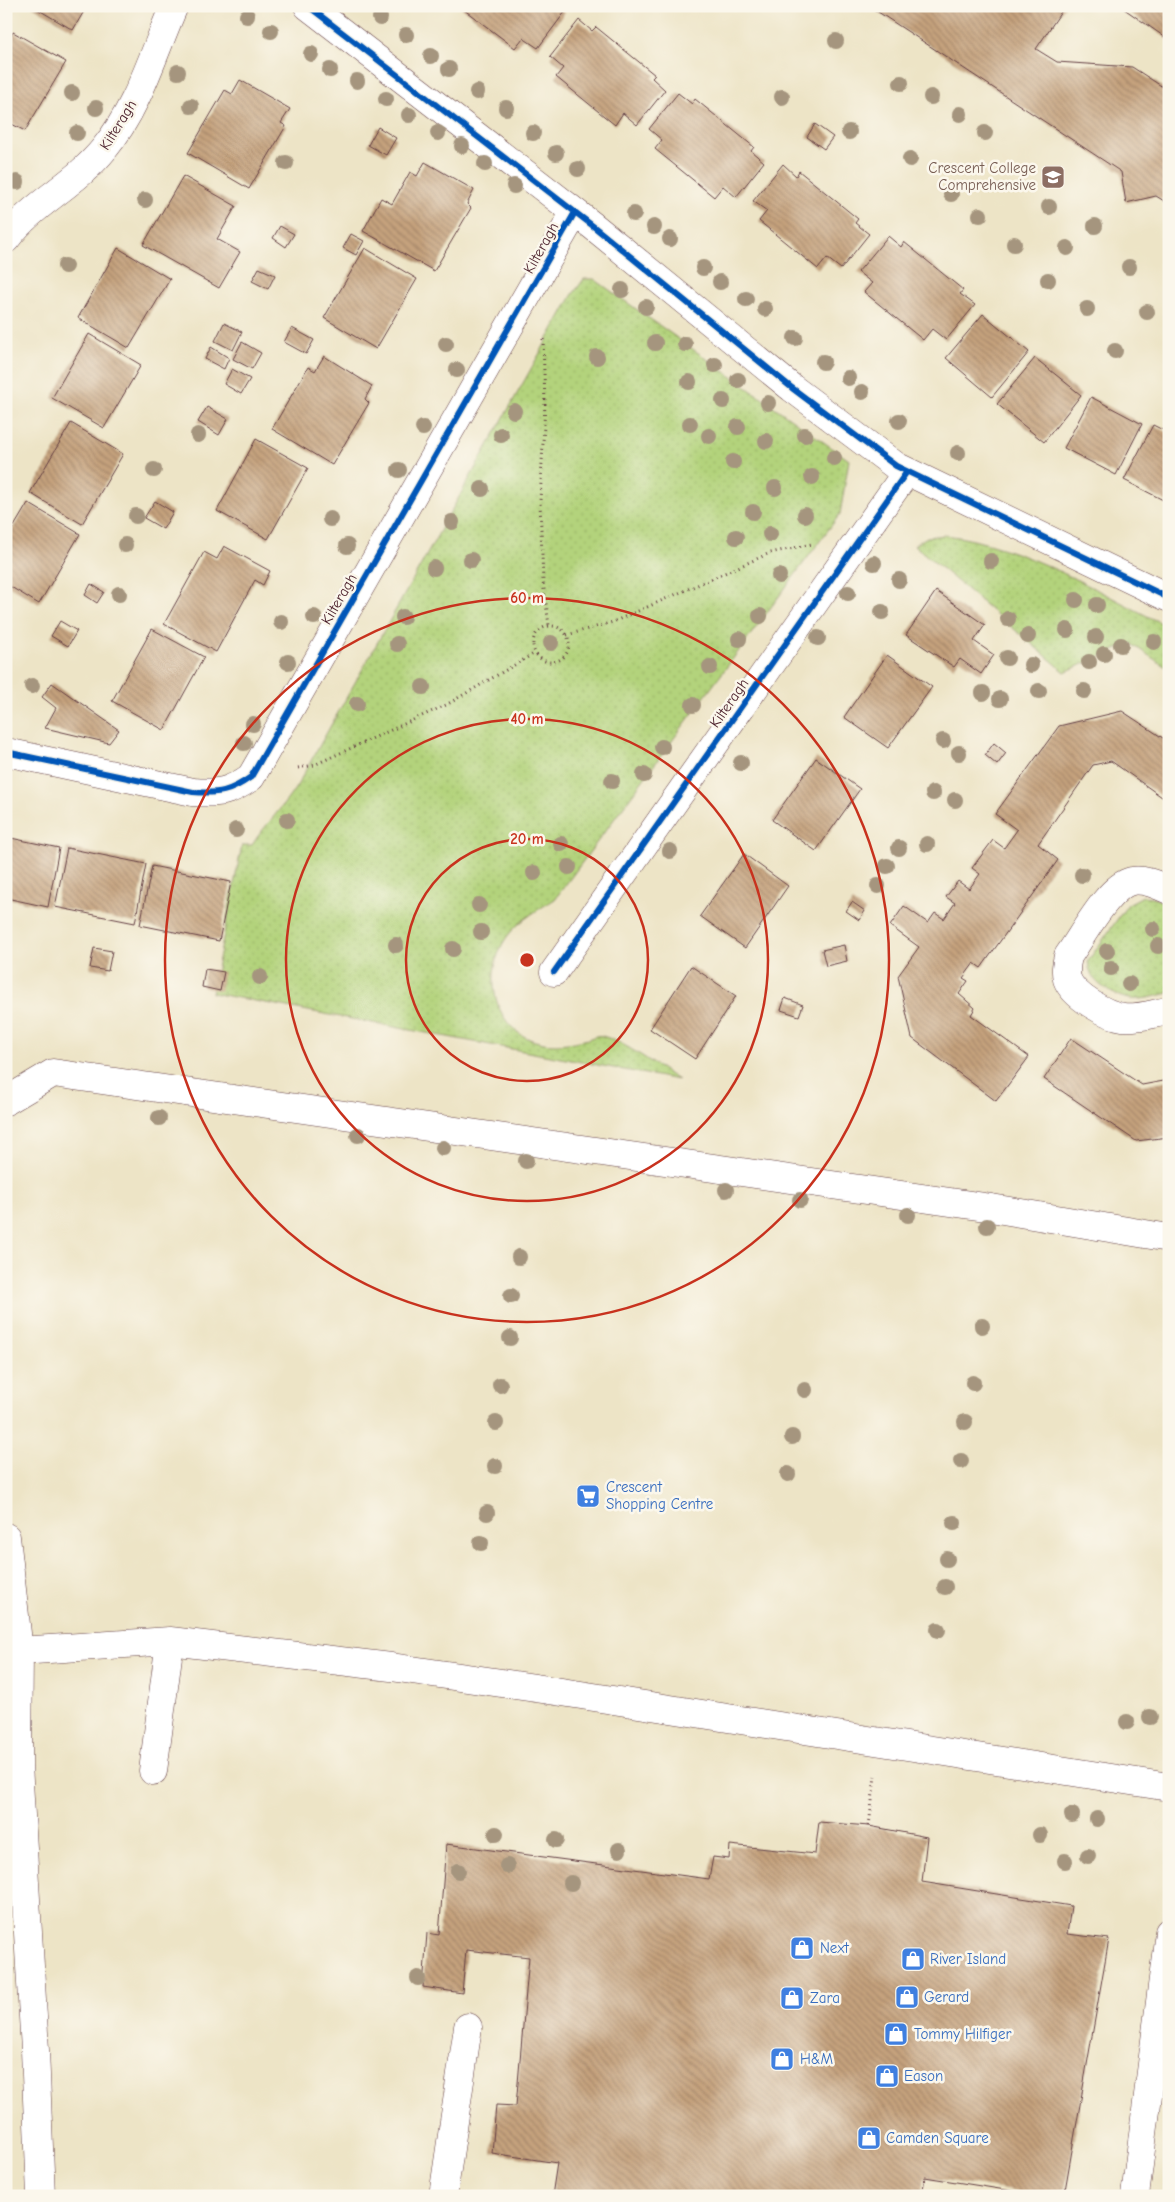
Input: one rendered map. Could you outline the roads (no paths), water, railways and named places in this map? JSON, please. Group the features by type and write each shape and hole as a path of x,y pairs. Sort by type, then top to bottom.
{"street":[{"name":"Kilteragh","path":"6,239 28,214 84,170 104,150 119,128 141,87 174,6"},
{"name":"Kilteragh","path":"308,6 574,214 792,388 906,472 1169,598"},
{"name":"Kilteragh","path":"6,752 193,792 214,794 234,789 251,777 574,214"},
{"name":"Kilteragh","path":"554,972 906,472"},
{"path":"1169,890 1146,881 1131,881 1117,888 1068,956 1065,970 1073,990 1107,1013 1124,1017 1137,1017 1169,1010"},
{"path":"6,1100 53,1073 985,1207 1169,1238"},
{"path":"6,1536 19,1651 18,1765 35,2050 41,2196"},
{"path":"19,1651 170,1641 391,1668 549,1690 1169,1787"},
{"path":"154,1772 170,1641"},
{"path":"1135,2196 1169,1932"},
{"path":"443,2196 468,2027"}],"place":[{"name":"Crescent College Comprehensive","path":"1053,177"},
{"name":"Crescent Shopping Centre","path":"588,1496"},
{"name":"Next","path":"802,1948"},
{"name":"River Island","path":"913,1959"},
{"name":"Gerard","path":"907,1997"},
{"name":"Zara","path":"792,1998"},
{"name":"Tommy Hilfiger","path":"896,2034"},
{"name":"H&M","path":"782,2059"},
{"name":"Eason","path":"887,2076"},
{"name":"Camden Square","path":"869,2138"}]}
